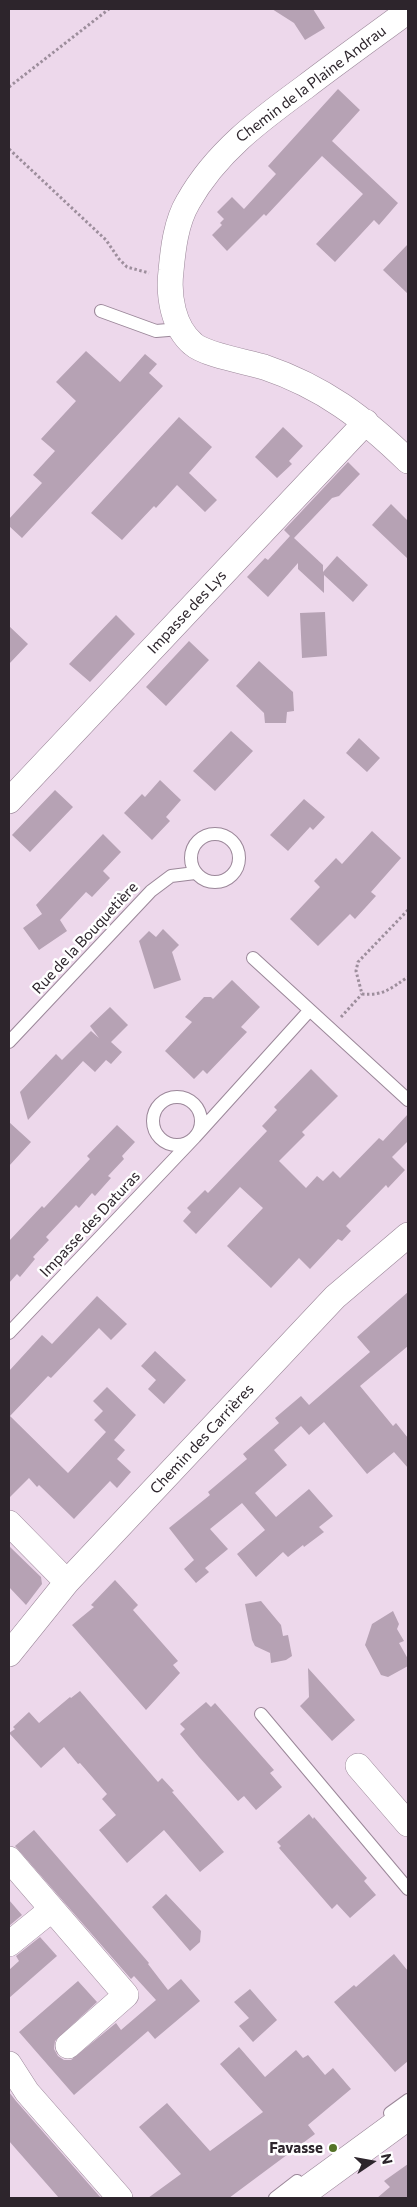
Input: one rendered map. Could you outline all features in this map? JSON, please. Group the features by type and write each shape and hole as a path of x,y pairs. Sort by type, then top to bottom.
{"main road":[{"path":"301,2187 408,2116"}],"street":[{"name":"Chemin de la Plaine Andrau","path":"406,454 338,400 303,382 264,367 194,346 180,329 173,307 170,276 174,244 186,203 212,166 228,148 257,122 408,11"},
{"name":"Impasse des Lys","path":"9,801 366,422"},
{"name":"Chemin des Carrières","path":"9,1654 67,1582 335,1297 408,1235"},
{"path":"9,1523 67,1582"},
{"path":"358,1766 408,1824"},
{"path":"9,1859 51,1910 126,1994 68,2046"},
{"path":"9,1944 51,1910"},
{"path":"9,2064 27,2092 120,2198"}],"lane":[{"path":"101,312 156,331 180,329"},
{"name":"Rue de la Bouquetière","path":"9,1042 151,891 171,876 195,873"},
{"path":"253,958 408,1100"},
{"name":"Impasse des Daturas","path":"9,1333 195,1136 309,1011"},
{"path":"261,1714 408,1889"},
{"path":"377,2123 408,2100"},
{"path":"275,2198 301,2187"}],"path":[{"path":"9,86 109,9"},
{"path":"9,149 106,240 127,267 140,272 170,276"},
{"path":"362,994 356,971 358,962 408,910"},
{"path":"362,994 376,995 388,991 408,977"},
{"path":"330,1028 362,994"}],"building":[{"path":"272,9 313,9 325,28 305,40 294,23"},
{"path":"338,89 360,110 332,141 398,203 379,225 374,220 335,262 316,244 363,194 322,156 266,216 264,214 227,251 212,235 222,225 220,223 224,219 217,212 232,197 244,209 276,174 268,166"},
{"path":"408,244 408,294 383,270"},
{"path":"86,351 120,382 145,354 157,364 149,373 163,386 22,538 9,526 9,519 42,483 33,475 55,451 41,439 76,401 56,382"},
{"path":"179,417 212,447 189,473 217,500 205,512 177,485 122,540 91,513"},
{"path":"283,427 303,446 289,461 292,464 277,478 255,457"},
{"path":"348,462 360,474 339,496 332,498 294,538 323,565 323,572 337,556 368,585 353,602 324,575 324,593 298,569 298,563 268,597 247,577 265,558 268,560 290,536 284,530"},
{"path":"391,504 408,521 408,559 372,525"},
{"path":"325,612 327,656 302,658 300,613"},
{"path":"116,615 135,634 90,682 69,664"},
{"path":"9,626 28,644 9,664"},
{"path":"189,641 209,660 166,706 146,687"},
{"path":"259,661 293,692 294,711 287,712 286,723 265,723 264,713 236,686"},
{"path":"231,731 253,751 215,791 193,771"},
{"path":"359,738 380,758 367,772 346,753"},
{"path":"160,780 181,800 166,817 170,821 152,840 124,813 142,794 145,797"},
{"path":"55,790 73,807 30,852 12,835"},
{"path":"304,799 325,817 313,830 310,827 288,851 270,835"},
{"path":"372,831 401,858 371,892 376,896 355,919 350,914 318,946 290,919 320,887 314,881 336,858 342,864"},
{"path":"103,834 121,852 103,871 110,878 92,897 86,892 60,920 67,931 39,950 23,928 42,914 36,905"},
{"path":"163,929 179,945 172,952 181,980 154,989 139,941 149,931 156,937"},
{"path":"232,980 260,1007 241,1027 247,1032 207,1074 203,1070 194,1079 165,1051 192,1022 185,1017 204,997 211,997 213,999"},
{"path":"110,1007 128,1025 111,1042 122,1052 111,1064 106,1060 95,1072 83,1061 28,1120 20,1092 56,1054 62,1060 91,1031 99,1038 90,1026"},
{"path":"311,1069 338,1096 302,1132 305,1135 279,1161 306,1188 317,1176 323,1181 333,1171 340,1178 379,1138 383,1141 408,1114 408,1141 392,1157 405,1170 388,1188 386,1185 346,1226 351,1231 342,1241 338,1239 310,1269 299,1258 271,1288 227,1246 263,1208 240,1187 196,1234 183,1221 191,1212 187,1208 205,1190 208,1193 267,1131 262,1126 277,1110 274,1107"},
{"path":"9,1122 31,1142 9,1166"},
{"path":"117,1125 135,1142 122,1156 124,1159 108,1176 111,1178 95,1196 92,1193 79,1208 76,1205 46,1237 49,1240 33,1257 35,1259 20,1277 17,1274 9,1283 9,1241 42,1206 44,1208 90,1159 87,1156"},
{"path":"408,1292 408,1346 360,1386 393,1426 396,1423 408,1438 408,1468 394,1452 367,1474 324,1422 309,1435 301,1426 274,1450 287,1465 255,1493 276,1517 309,1489 333,1516 319,1527 324,1532 288,1557 283,1552 256,1577 237,1554 265,1530 242,1503 210,1529 228,1549 205,1568 209,1572 196,1583 184,1569 194,1560 169,1528 210,1495 208,1492 247,1459 243,1454 279,1423 275,1418 301,1396 309,1405 370,1352 357,1337"},
{"path":"97,1296 127,1324 111,1340 99,1328 51,1378 48,1376 10,1416 68,1473 106,1432 94,1420 103,1411 93,1401 107,1387 136,1415 114,1440 125,1450 117,1459 131,1472 117,1488 110,1481 74,1519 39,1485 37,1487 29,1478 9,1498 9,1371 42,1335 52,1344"},
{"path":"155,1351 186,1380 164,1404 148,1389 156,1380 141,1366"},
{"path":"9,1546 41,1577 42,1584 26,1605 9,1587"},
{"path":"115,1580 138,1605 133,1610 178,1661 173,1665 180,1673 146,1710 72,1625 94,1607 91,1605"},
{"path":"261,1601 281,1625 283,1636 288,1635 292,1656 286,1660 271,1663 270,1653 255,1646 252,1640 245,1604"},
{"path":"393,1611 399,1624 397,1629 404,1641 399,1643 408,1659 408,1666 388,1677 381,1675 365,1645 372,1624"},
{"path":"308,1668 355,1720 332,1741 300,1706 309,1697"},
{"path":"80,1691 158,1782 162,1778 174,1791 172,1792 224,1852 200,1872 164,1830 127,1863 99,1830 116,1815 102,1799 107,1794 80,1763 78,1764 64,1747 41,1768 9,1733 15,1729 13,1727 29,1712 39,1723"},
{"path":"206,1702 211,1707 215,1703 274,1770 270,1773 282,1787 256,1810 244,1796 238,1801 180,1734 185,1729 180,1724"},
{"path":"309,1814 313,1819 314,1817 367,1878 364,1881 376,1895 350,1918 337,1904 332,1909 279,1848 281,1846 277,1842"},
{"path":"34,1830 149,1963 168,1990 181,1979 200,2001 155,2039 148,2031 74,2095 19,2032 78,1981 97,2002 55,2041 54,2049 58,2056 64,2060 71,2060 116,2023 121,2030 156,2000 134,1976 131,1979 15,1846"},
{"path":"166,1894 201,1931 200,1942 190,1951 152,1907"},
{"path":"9,1900 22,1915 9,1926"},
{"path":"40,1937 57,1956 9,1998 9,1970 19,1961 16,1956"},
{"path":"394,1954 408,1971 408,2061 395,2072 334,2002 354,1985 356,1987"},
{"path":"250,1989 277,2020 253,2042 239,2026 249,2018 234,2002"},
{"path":"239,2047 265,2077 296,2050 303,2058 308,2055 325,2075 333,2068 351,2089 308,2125 315,2134 229,2198 148,2198 181,2174 139,2127 167,2103 210,2151 263,2112 220,2064"},
{"path":"9,2092 101,2198 59,2198 9,2141"},
{"path":"408,2164 408,2198 377,2198 390,2187 384,2181"}],"place":[{"name":"Favasse","path":"333,2148"}]}
